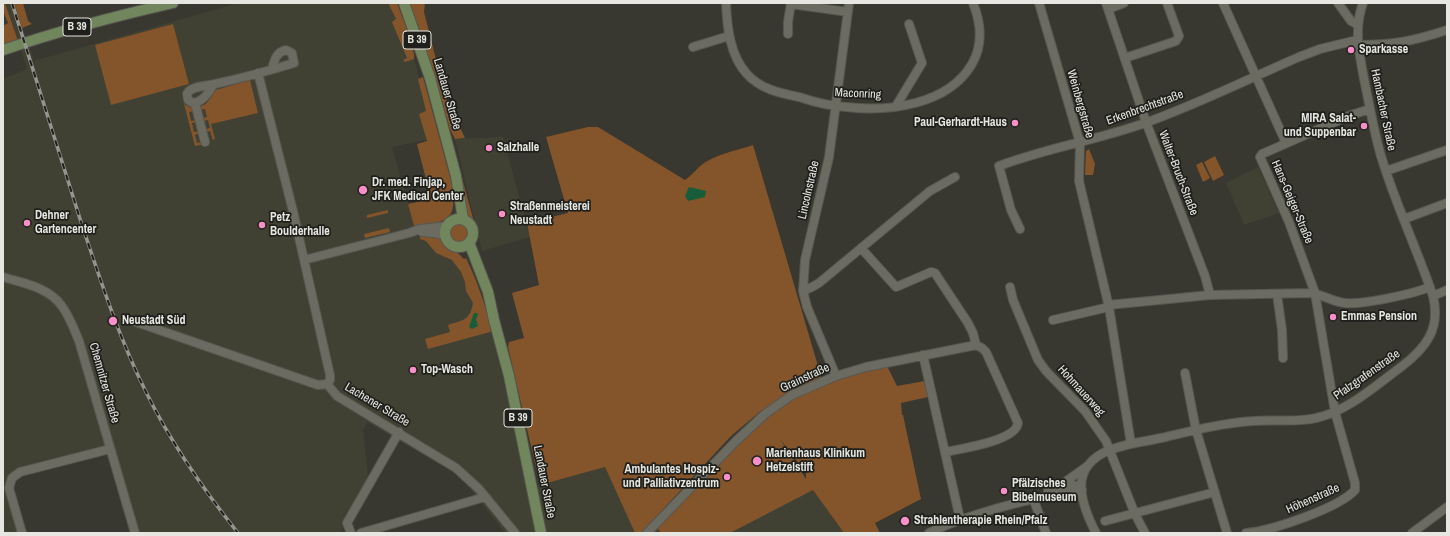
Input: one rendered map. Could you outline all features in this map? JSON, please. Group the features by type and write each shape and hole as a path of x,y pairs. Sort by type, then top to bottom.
{"main road":[{"name":"B 39","path":"3,50 84,25 173,3"},
{"name":"Landauer Straße","path":"404,3 430,78 456,176 459,194 460,219 469,223 473,228 473,236 470,242 471,249 488,292 514,397 541,533"},
{"path":"445,230 452,220 460,219"},
{"name":"Landauer Straße","path":"445,230 448,243 456,247 460,247 473,267 494,320"},
{"path":"460,247 470,242"}],"street":[{"name":"Maconring","path":"726,3 729,36 732,47 740,65 747,75 758,83 772,90 836,106 871,108 896,106 920,101 941,93 956,84 966,74 976,55 980,37 978,20 973,3"},
{"path":"788,34 791,3 848,12"},
{"name":"Lincolnstraße","path":"836,376 807,307 803,291 803,273 827,163 849,3"},
{"name":"Weinbergstraße","path":"1039,3 1080,143 1079,180 1109,306 1132,444"},
{"name":"Walter-Bruch-Straße","path":"1124,3 1107,6 1146,122 1210,295"},
{"path":"1125,58 1179,39 1167,3"},
{"name":"Hans-Geiger-Straße","path":"1223,3 1286,143 1262,154 1260,157 1289,222 1315,293 1335,412"},
{"path":"1338,3 1351,21 1358,25"},
{"name":"Hambacher Straße","path":"1363,3 1358,25 1357,43 1377,140 1386,171 1433,296"},
{"path":"896,106 922,63 909,24"},
{"name":"Erkenbrechtstraße","path":"1020,229 1012,210 999,166 1146,122 1320,49 1357,43 1384,45 1408,42 1447,30"},
{"path":"693,47 729,36"},
{"path":"214,84 202,100 195,103 188,100 187,94 190,89 272,69"},
{"path":"258,73 293,211 330,375 330,380 327,384"},
{"path":"195,103 205,142"},
{"path":"1286,143 1351,115 1370,110"},
{"path":"1386,171 1447,150"},
{"path":"803,291 812,288 819,283 930,191 956,177"},
{"path":"1404,219 1447,203"},
{"path":"304,260 420,229 445,230"},
{"path":"860,248 896,287 931,272 935,273 968,323 973,333 976,345 986,352 1018,422 1018,427 1013,432 999,439 945,452"},
{"name":"Chemnitzer Straße","path":"3,277 44,291 52,296 61,305 79,341 135,533"},
{"name":"Hohmauerweg","path":"1010,287 1015,306 1036,355 1042,365 1085,411 1111,450 1135,514 1145,533"},
{"path":"1053,320 1109,306 1210,295 1315,293 1336,302 1354,303 1408,293 1430,287"},
{"path":"1433,296 1447,290"},
{"path":"1276,294 1282,330 1283,358"},
{"name":"Pfalzgrafenstraße","path":"1058,487 1101,454 1132,444 1242,422 1309,419 1326,416 1335,412 1356,400 1398,370 1416,356 1423,348 1432,333 1436,318 1436,309 1433,296"},
{"name":"Lachener Straße","path":"133,321 318,385 327,384 337,396 399,432 456,468 470,480 515,533"},
{"name":"Grainstraße","path":"647,533 736,441 765,414 792,395 836,376 866,367 976,345"},
{"path":"923,355 960,519"},
{"path":"1185,373 1196,430 1227,533"},
{"name":"Höhenstraße","path":"1246,533 1270,529 1304,517 1332,505 1349,496 1355,490 1356,483 1335,412"},
{"path":"351,533 348,523 350,517 399,432"},
{"path":"22,533 9,488 12,478 20,472 110,449"},
{"path":"1089,464 1082,476 1082,490 1087,514 1096,533"},
{"path":"1033,498 1058,487 1073,484 1082,490"},
{"path":"929,533 960,519 1033,498 1054,493 1082,490"},
{"path":"1105,521 1215,492"},
{"path":"361,533 485,497"},
{"path":"1033,498 1046,533"},
{"path":"1412,533 1447,507"}],"shaded area":[{"path":"3,3 5,3 18,41 3,46 3,26 8,23 3,11"},
{"path":"5,3 14,3 34,61 238,3 388,3 414,59 436,138 392,147 414,226 418,237 430,236 441,241 472,277 491,330 512,417 524,479 540,485 605,467 635,533 505,533 460,476 367,422 363,431 368,476 341,533 138,533 110,449 20,472 9,488 22,533 3,533 3,79 27,68"},
{"path":"14,3 23,3 28,21 32,24 22,28"},
{"path":"388,3 397,3 408,32 414,52 414,59 405,62 403,60 407,58 392,22 396,19"},
{"path":"410,3 425,3 424,12 446,99 465,138 455,139 450,129 434,73"},
{"path":"173,24 189,84 111,105 95,45"},
{"path":"423,77 453,188 448,192 448,197 453,200 453,208 451,214 441,221 414,226 408,204 431,199 417,144 427,141 419,114 426,111 418,79"},
{"path":"250,80 258,113 211,124 215,139 213,140 210,131 206,132 205,129 210,128 208,120 203,121 202,118 207,117 205,109 200,110 199,107 206,104 216,90"},
{"path":"184,104 194,111 189,112 191,121 196,120 197,122 192,123 194,132 199,131 200,133 195,135 197,143 202,142 205,144 195,146"},
{"path":"588,127 598,127 685,180 699,167 711,159 725,153 753,145 823,383 886,364 897,386 925,381 928,397 901,403 902,415 921,499 875,523 880,533 844,533 813,490 730,533 661,533 657,527 737,443 766,419 762,410 731,436 641,533 635,533 605,467 540,485 508,347 509,342 524,338 512,293 539,285 527,223 568,213 546,137","holes":["780,439 803,469 806,470 806,479"]},
{"path":"503,137 530,237 482,251 455,139"},
{"path":"1089,149 1095,164 1093,175 1085,175 1086,151"},
{"path":"1215,156 1224,175 1213,181 1204,162"},
{"path":"1202,162 1210,178 1203,182 1196,165"},
{"path":"1258,167 1279,213 1244,225 1226,183"},
{"path":"460,173 474,222 470,221 465,215"},
{"path":"689,187 706,191 705,197 688,201 685,196"},
{"path":"388,210 388,213 367,218 367,215"},
{"path":"458,222 466,225 469,233 466,241 458,244 450,241 447,233 450,225"},
{"path":"389,228 390,232 365,238 364,234"},
{"path":"420,236 434,236 440,239 447,248 458,253 464,259 466,258 484,302 492,329 490,332 428,349 425,339 450,332 448,325 458,322 468,316 472,309 473,303 466,291 465,282 461,272 452,260 436,253 426,241 420,239"},
{"path":"474,313 477,313 478,315 476,319 478,326 472,329 469,327"},
{"path":"806,479 844,533 650,533 667,517"}],"railway":[{"path":"12,3 95,265 127,351 136,372 166,429 212,500 238,533"}],"place":[{"name":"Sparkasse","path":"1351,50"},
{"name":"Paul-Gerhardt-Haus","path":"1015,123"},
{"name":"MIRA Salat- und Suppenbar","path":"1364,126"},
{"name":"Salzhalle","path":"489,148"},
{"name":"Dr. med. Finjap, JFK Medical Center","path":"363,190"},
{"name":"Straßenmeisterei Neustadt","path":"502,214"},
{"name":"Dehner Gartencenter","path":"27,223"},
{"name":"Petz Boulderhalle","path":"262,225"},
{"name":"Emmas Pension","path":"1333,317"},
{"name":"Neustadt Süd","path":"113,321"},
{"name":"Top-Wasch","path":"413,370"},
{"name":"Marienhaus Klinikum Hetzelstift","path":"757,461"},
{"name":"Ambulantes Hospiz- und Palliativzentrum","path":"727,477"},
{"name":"Pfälzisches Bibelmuseum","path":"1004,491"},
{"name":"Strahlentherapie Rhein/Pfalz","path":"905,521"}]}
